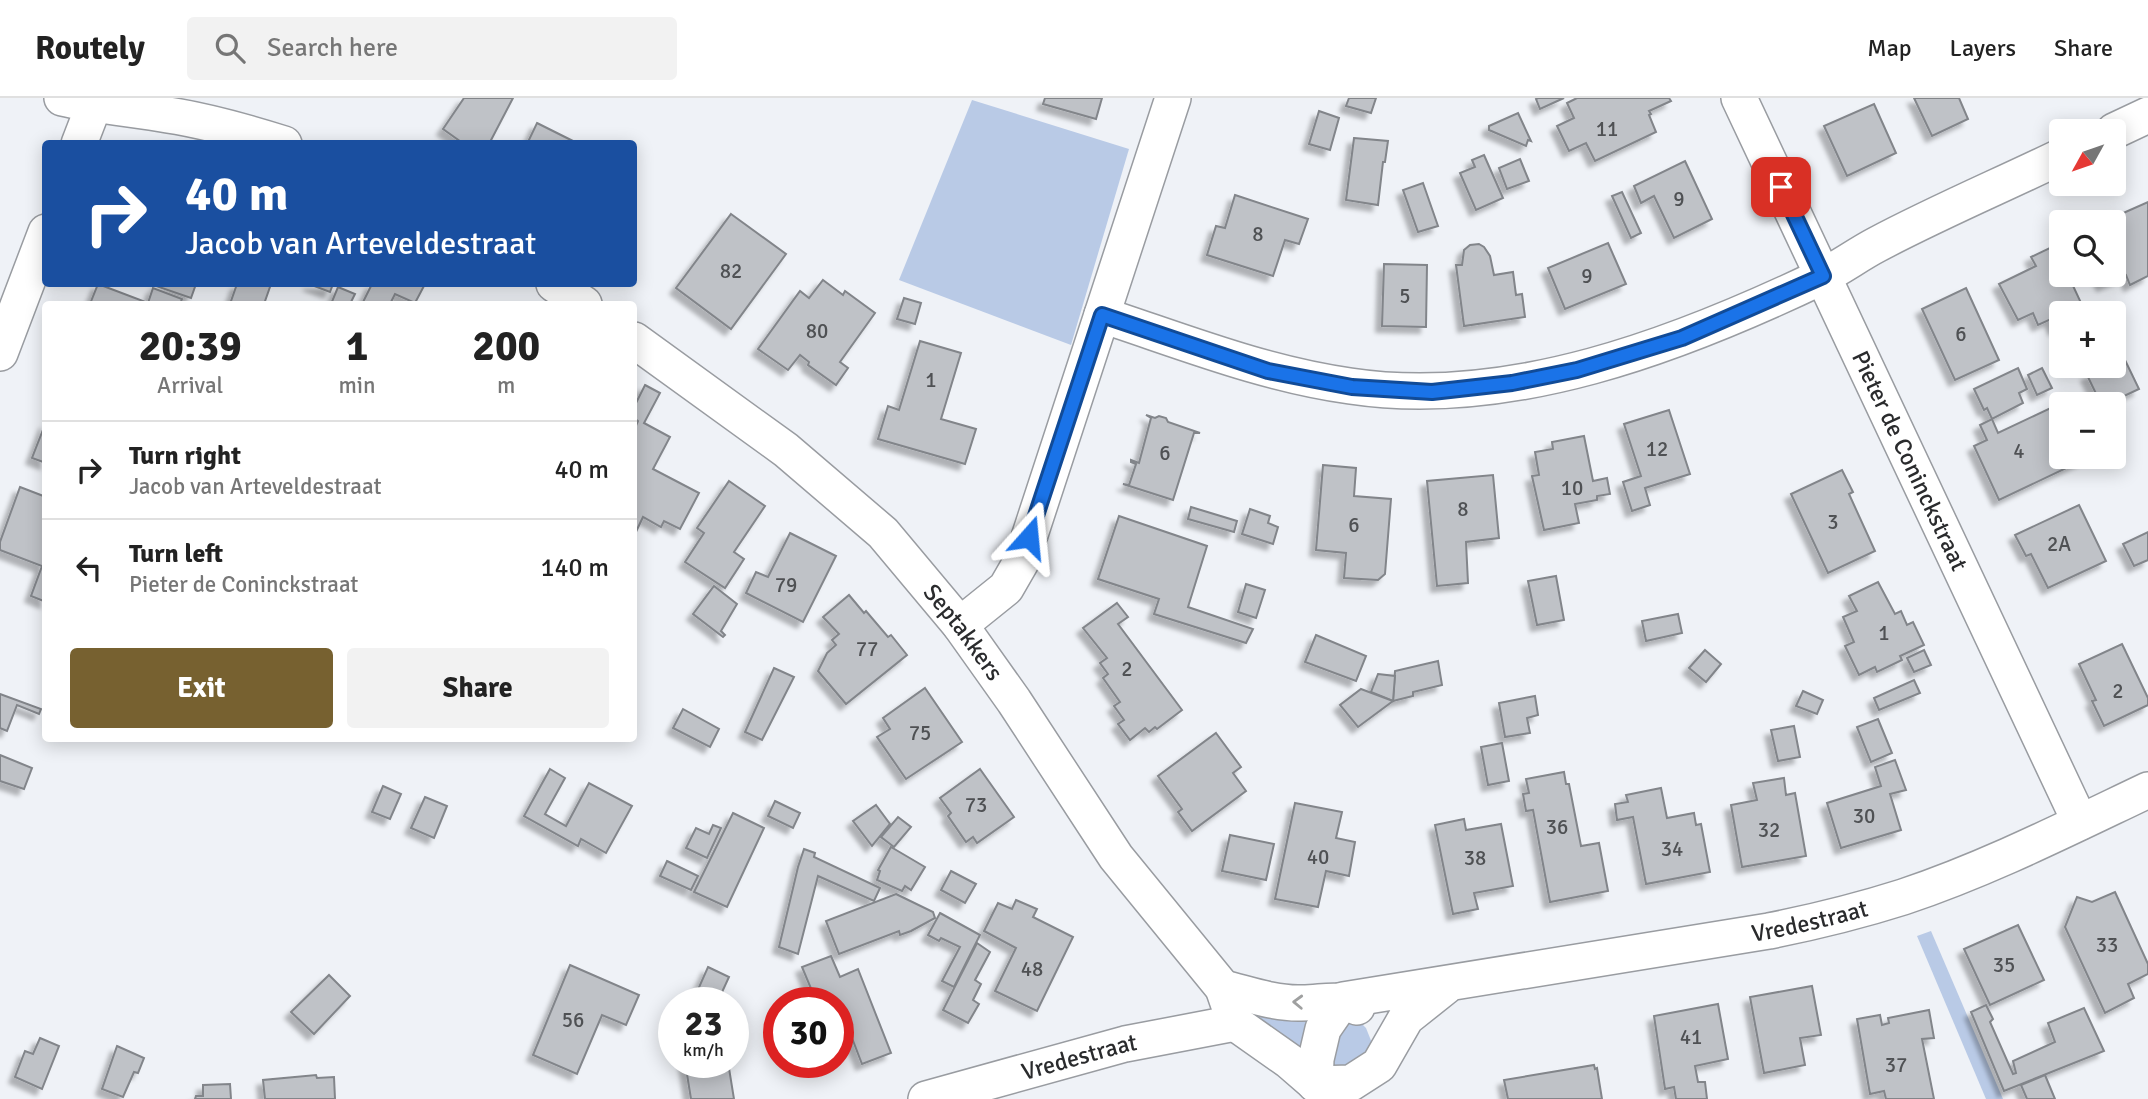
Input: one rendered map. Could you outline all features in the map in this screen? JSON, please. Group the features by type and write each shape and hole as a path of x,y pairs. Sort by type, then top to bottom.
{"street":[{"path":"960,625 1006,588 1021,562 1173,98"},
{"name":"Pieter de Coninckstraat","path":"1739,98 2080,822"},
{"path":"79,140 78,101 171,115 271,140"},
{"path":"2126,125 2148,115"},
{"path":"1102,315 1268,371 1352,387 1432,392 1512,383 1577,370 1682,338 1823,276 1876,245 2049,162"},
{"path":"0,354 42,244"},
{"path":"558,287 580,301"},
{"name":"Septakkers","path":"637,342 786,450 883,533 960,625 1014,701 1116,857 1223,988 1236,1023"},
{"name":"Vredestraat","path":"1343,1000 1769,931 1834,918 1905,896 1972,870 2148,790"},
{"name":"Vredestraat","path":"1324,1091 1351,1083 1379,1065 1406,1018 1450,983"},
{"path":"1223,988 1261,998 1297,1003 1343,1000 1371,1015 1384,1034 1379,1065 1380,1099"},
{"path":"1324,1091 1316,1059 1323,1028 1343,1000"},
{"path":"1236,1023 1289,1061 1324,1091"},
{"name":"Vredestraat","path":"926,1099 1125,1044 1236,1023"}],"shaded area":[{"path":"972,100 1129,149 1071,345 899,280"},
{"path":"1931,931 2003,1099 1986,1099 1917,936"},
{"path":"1326,1013 1307,1064 1251,1014"},
{"path":"1357,1019 1366,1028 1372,1043 1362,1066 1333,1070 1334,1038 1341,1028"}],"building":[{"path":"464,98 513,98 491,140 458,140 443,129"},
{"path":"1045,98 1102,98 1096,119 1043,104"},
{"path":"1349,98 1376,98 1371,113 1346,106"},
{"path":"1564,98 1540,109 1536,99"},
{"path":"1577,98 1669,98 1671,101 1649,111 1656,132 1595,161 1586,143 1569,151 1557,126 1574,118 1567,103"},
{"path":"1914,98 1959,98 1968,119 1932,136"},
{"path":"1874,104 1896,153 1847,176 1824,126"},
{"path":"1319,111 1339,118 1330,150 1309,144"},
{"path":"1518,113 1531,141 1528,140 1526,146 1489,130 1489,126"},
{"path":"537,123 571,140 529,140"},
{"path":"1354,138 1388,141 1378,205 1346,200"},
{"path":"1484,155 1503,198 1476,210 1460,173 1475,167 1472,160"},
{"path":"1520,159 1529,181 1507,189 1499,168"},
{"path":"1685,161 1712,219 1674,238 1654,196 1641,203 1634,186"},
{"path":"1423,183 1438,226 1418,232 1403,190"},
{"path":"1622,192 1641,233 1631,238 1612,196"},
{"path":"1235,195 1308,219 1299,244 1285,240 1273,276 1207,255 1216,226 1225,228"},
{"path":"2148,202 2148,276 2130,285 2126,275 2126,212"},
{"path":"731,214 786,254 731,329 676,288"},
{"path":"1608,243 1626,284 1565,309 1548,268"},
{"path":"1479,244 1490,256 1494,275 1513,272 1516,295 1522,294 1525,317 1464,326 1456,265 1462,265 1464,250 1470,245"},
{"path":"2049,248 2049,287 2074,287 2080,301 2049,301 2049,320 2038,325 2033,313 2018,320 1999,284 2036,266 2031,257"},
{"path":"1384,264 1427,265 1426,327 1382,326"},
{"path":"823,280 843,295 845,291 875,313 840,362 848,368 836,385 808,365 809,362 800,355 788,370 758,349 800,291 809,298"},
{"path":"97,287 106,287 143,301 91,301"},
{"path":"159,287 195,287 191,298"},
{"path":"236,287 270,287 265,301 231,301"},
{"path":"317,287 332,287 330,292"},
{"path":"338,287 355,294 352,301 332,301"},
{"path":"370,287 423,287 416,301 395,294 392,301 364,301"},
{"path":"153,288 182,299 181,301 149,301"},
{"path":"1966,288 1999,360 1955,380 1922,309"},
{"path":"904,298 921,303 915,324 897,319"},
{"path":"920,341 961,353 941,419 976,429 965,464 878,439 888,406 899,410"},
{"path":"2126,362 2139,389 2126,395 2126,392 2095,392 2088,378 2126,378"},
{"path":"2018,368 2027,389 2019,393 2023,403 1992,419 1987,408 1984,410 1974,389"},
{"path":"2042,368 2052,388 2037,395 2028,375"},
{"path":"645,385 660,393 644,423 670,437 653,469 699,493 680,529 664,521 661,527 643,517 637,530 637,401"},
{"path":"2049,409 2049,469 2064,469 1999,500 1974,446 1987,440 1980,425 1992,419 1998,433"},
{"path":"1669,410 1690,474 1645,488 1650,505 1632,511 1623,482 1641,476 1624,424"},
{"path":"1146,415 1166,418 1168,422 1200,433 1194,433 1173,500 1123,484 1129,485 1136,464 1131,460 1139,463 1151,418"},
{"path":"42,432 42,462 32,458"},
{"path":"1584,436 1593,481 1607,478 1610,494 1597,496 1597,500 1575,504 1579,523 1544,530 1532,476 1539,475 1535,452 1553,449 1552,442"},
{"path":"1323,465 1356,468 1354,496 1391,499 1385,574 1378,580 1344,578 1346,553 1316,550"},
{"path":"1842,470 1853,492 1849,494 1875,551 1828,573 1791,494"},
{"path":"1493,475 1499,538 1466,542 1468,583 1437,586 1427,481"},
{"path":"729,481 765,506 734,552 744,559 725,588 685,562 704,533 697,528"},
{"path":"20,487 42,495 42,566 0,550 0,542"},
{"path":"2079,505 2106,561 2048,588 2031,554 2026,556 2015,535"},
{"path":"1191,507 1237,521 1234,532 1188,519"},
{"path":"1250,509 1270,516 1268,523 1278,527 1273,544 1242,534"},
{"path":"1119,516 1207,546 1188,607 1253,629 1246,643 1154,614 1159,599 1098,579"},
{"path":"2148,532 2148,560 2134,566 2123,544"},
{"path":"790,533 836,556 803,622 746,593 756,572 768,577"},
{"path":"42,566 42,600 31,596"},
{"path":"1556,576 1564,620 1537,625 1528,581"},
{"path":"1878,582 1895,614 1901,611 1907,625 1913,622 1924,645 1900,656 1902,660 1877,672 1875,667 1859,675 1845,646 1854,642 1843,617 1857,611 1849,596"},
{"path":"1246,584 1265,590 1256,618 1238,612"},
{"path":"714,586 737,604 721,631 725,635 723,637 693,614"},
{"path":"849,595 888,637 891,635 907,655 846,704 818,671 827,653 836,645 832,640 839,634 823,617"},
{"path":"1117,603 1128,617 1118,624 1182,710 1157,729 1155,727 1149,732 1145,728 1130,740 1118,724 1124,720 1114,706 1120,702 1103,678 1108,674 1100,663 1107,658 1083,628"},
{"path":"1678,614 1682,633 1646,641 1642,621"},
{"path":"1316,635 1366,656 1356,681 1305,662"},
{"path":"2122,644 2148,698 2148,705 2104,726 2092,701 2096,700 2079,664"},
{"path":"1705,650 1721,664 1706,682 1689,668"},
{"path":"1924,650 1931,665 1914,672 1907,658"},
{"path":"1438,661 1442,685 1413,692 1413,696 1393,701 1395,671"},
{"path":"774,668 794,677 762,740 745,732"},
{"path":"1378,674 1395,676 1393,701 1371,692"},
{"path":"1914,680 1920,693 1879,710 1874,698"},
{"path":"925,688 962,742 906,779 877,737 890,729 883,718"},
{"path":"1361,689 1393,701 1358,727 1340,705"},
{"path":"1803,691 1823,700 1817,714 1796,706"},
{"path":"0,694 41,709 39,714 17,705 7,731 0,728"},
{"path":"1535,696 1538,715 1527,718 1530,733 1505,737 1499,703"},
{"path":"683,709 719,729 710,747 673,728"},
{"path":"1878,719 1892,753 1871,762 1857,727"},
{"path":"1794,726 1800,757 1778,761 1771,730"},
{"path":"1216,733 1241,767 1233,773 1246,791 1192,831 1178,812 1182,809 1158,776"},
{"path":"1502,743 1509,781 1488,785 1481,747"},
{"path":"0,755 32,768 24,789 0,781"},
{"path":"1895,760 1906,790 1890,794 1901,830 1841,848 1827,803 1881,786 1875,767"},
{"path":"550,769 565,778 545,814 566,826 589,783 632,806 606,853 581,839 578,846 524,816"},
{"path":"980,769 1014,817 977,843 973,837 966,842 948,816 951,813 940,798"},
{"path":"1564,772 1566,784 1569,784 1581,846 1599,843 1608,891 1550,902 1533,810 1526,811 1523,794 1529,793 1526,779"},
{"path":"1784,778 1786,795 1795,793 1806,856 1742,867 1731,805 1757,800 1753,783"},
{"path":"383,786 401,794 390,819 372,812"},
{"path":"1661,788 1667,818 1694,813 1696,825 1701,824 1710,872 1646,884 1633,817 1617,820 1615,804 1628,802 1626,795"},
{"path":"425,797 447,806 434,838 411,828"},
{"path":"775,801 800,813 793,828 768,816"},
{"path":"1295,803 1342,812 1336,838 1355,842 1349,876 1326,871 1318,907 1275,899"},
{"path":"876,805 890,824 872,846 853,821"},
{"path":"733,813 764,828 727,907 694,892"},
{"path":"898,817 911,827 894,847 881,837"},
{"path":"1464,819 1466,830 1501,824 1513,886 1474,893 1478,909 1453,914 1435,825"},
{"path":"713,825 721,828 707,858 686,848 696,828 709,834"},
{"path":"1230,835 1274,844 1266,880 1222,871"},
{"path":"891,847 925,867 911,890 905,886 902,891 877,880 878,870"},
{"path":"804,849 815,853 814,857 880,888 874,901 818,876 798,954 779,947"},
{"path":"667,861 698,876 691,890 660,876"},
{"path":"951,871 976,884 965,903 941,890"},
{"path":"2115,892 2148,964 2148,974 2128,984 2134,998 2105,1013 2065,927 2077,897 2092,902"},
{"path":"896,894 933,912 935,918 911,931 900,935 899,931 839,954 826,921"},
{"path":"1016,900 1037,909 1033,917 1073,937 1037,1011 995,991 1016,948 984,931 998,903 1012,909"},
{"path":"940,913 980,935 954,987 942,981 960,947 928,935"},
{"path":"2018,925 2044,980 1990,1005 1964,949"},
{"path":"977,943 990,952 975,980 981,984 973,1000 979,1004 968,1023 943,1010"},
{"path":"831,956 840,977 858,969 891,1053 862,1064 854,1043 854,987 810,987 802,967"},
{"path":"570,965 639,995 626,1025 602,1015 577,1074 533,1055"},
{"path":"708,967 729,977 724,987 699,987"},
{"path":"329,975 350,996 314,1034 291,1012"},
{"path":"1812,986 1821,1035 1800,1038 1805,1065 1764,1073 1750,997"},
{"path":"1718,1004 1728,1059 1695,1066 1698,1082 1705,1082 1707,1099 1676,1099 1674,1087 1665,1089 1654,1016"},
{"path":"1986,1005 1993,1019 1990,1022 2013,1074 2016,1073 2013,1061 2055,1042 2048,1023 2084,1008 2104,1051 2004,1091 1971,1012"},
{"path":"1929,1010 1934,1038 1922,1039 1934,1099 1886,1099 1884,1091 1870,1094 1857,1019 1880,1015 1882,1025 1889,1023 1888,1018"},
{"path":"40,1038 59,1046 42,1089 15,1077 25,1051 33,1054"},
{"path":"117,1046 144,1058 138,1073 134,1072 123,1097 102,1089"},
{"path":"1594,1065 1595,1069 1597,1068 1602,1099 1508,1099 1504,1080"},
{"path":"316,1075 317,1078 334,1077 335,1099 265,1099 263,1080"},
{"path":"2045,1075 2055,1099 2027,1099 2021,1085"},
{"path":"688,1078 731,1078 734,1099 691,1099"},
{"path":"230,1084 231,1099 195,1099 196,1096 203,1096 203,1085"}],"route":[{"path":"1029,537 1102,315 1268,371 1352,387 1432,392 1542,379 1682,338 1823,276 1781,187"}]}
